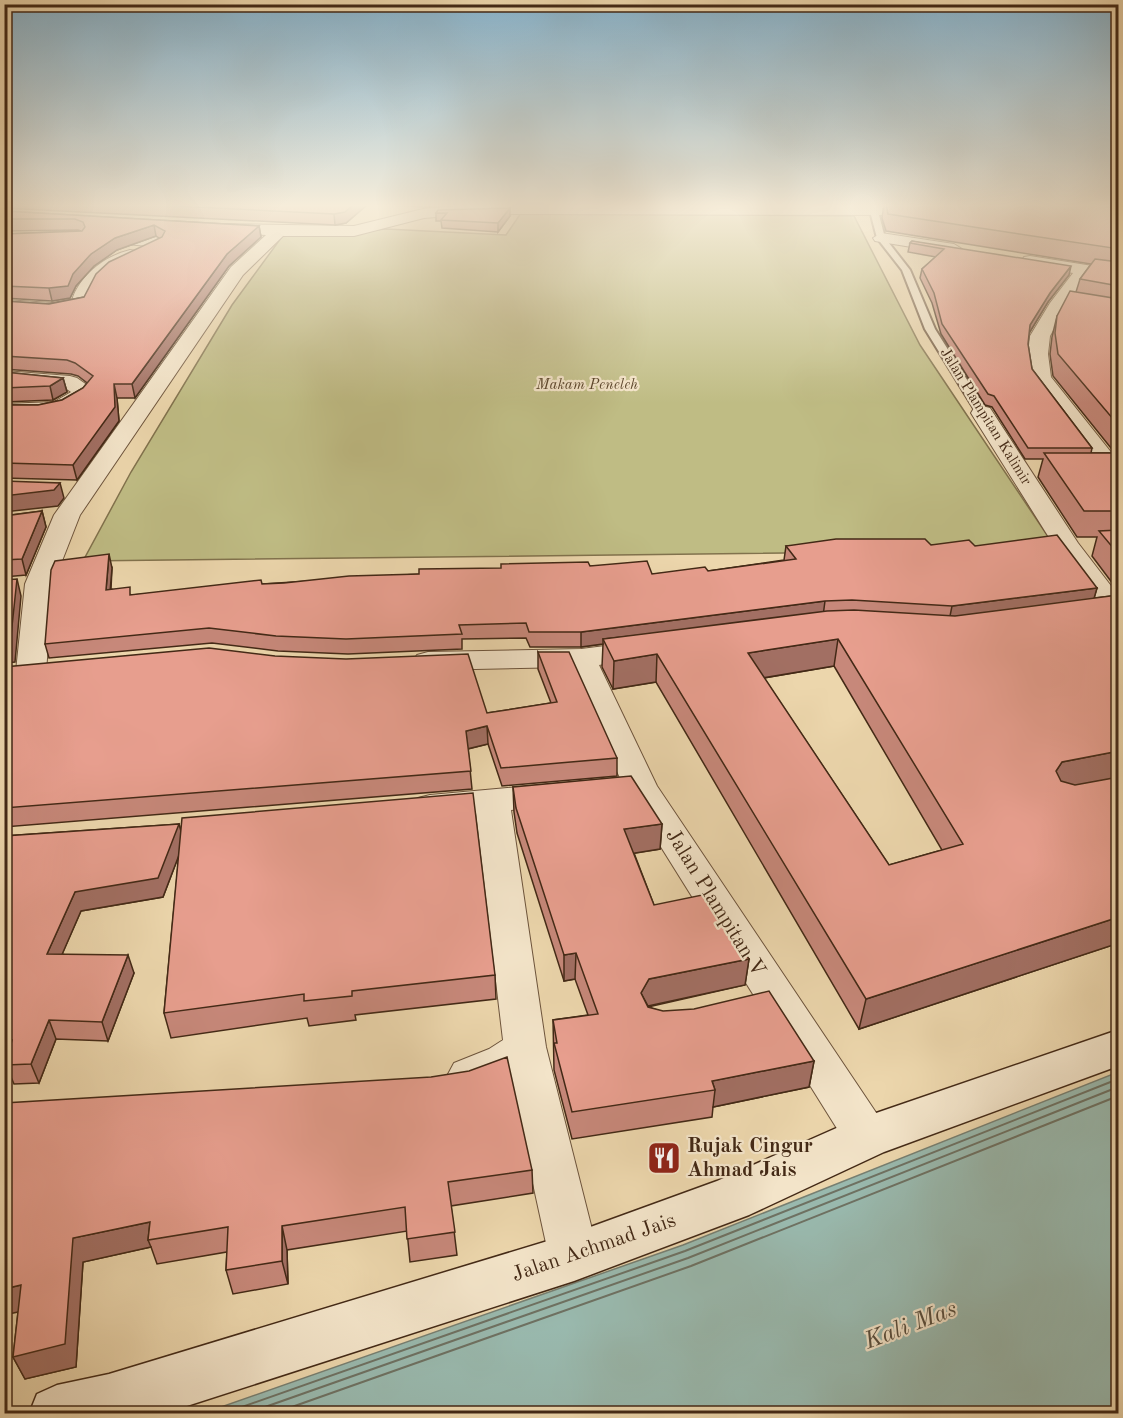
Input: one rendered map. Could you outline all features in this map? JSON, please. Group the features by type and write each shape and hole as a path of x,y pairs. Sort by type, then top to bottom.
{"street":[{"path":"4,305 58,309 70,307 81,303 86,286 103,270"},
{"path":"30,671 28,585 56,516 73,488 238,270"},
{"path":"1084,270 1069,305 1040,336 1038,354 1041,378 1106,468"},
{"path":"1085,270 1119,275"},
{"path":"4,377 70,382 83,390 71,404 60,408 4,411"},
{"name":"Jalan Plampitan Kalimir","path":"982,413 1030,468 1068,547 1118,612"},
{"path":"1068,547 1098,546"},
{"path":"1081,615 1118,612"},
{"path":"405,662 508,657 581,658 673,646"},
{"name":"Jalan Plampitan V","path":"581,658 641,787 759,1001 867,1137"},
{"path":"399,809 641,787"},
{"path":"492,801 525,1047 574,1257"},
{"path":"433,1081 467,1077 504,1062 525,1047"},
{"name":"Jalan Achmad Jais","path":"57,1413 110,1402 574,1257 731,1199 867,1137 1119,1048"}],"lane":[{"name":"Jalan Plampitan Kalimir","path":"906,270 930,329 982,413"}],"green space":[{"name":"Makam Peneleh","path":"258,270 882,270 920,345 1057,550 83,561 131,472 232,305"}],"water":[{"name":"Kali Mas","path":"1118,1072 1118,1413 204,1413 683,1245"}],"building":[{"path":"4,270 76,270 68,286 49,288 4,286"},
{"path":"100,270 215,270 132,384 114,384 115,407 73,465 4,463 4,405 38,405 62,400 83,388 93,376 67,360 4,356 4,301 49,304 84,297"},
{"path":"923,270 1068,270 1030,325 1028,344 1032,369 1092,448 1028,448 994,396 988,394 942,324 934,293"},
{"path":"1087,270 1119,270 1119,286 1080,279"},
{"path":"1070,291 1119,299 1119,426 1058,354 1055,333 1057,316"},
{"path":"4,372 63,378 50,386 4,388"},
{"path":"1044,453 1119,453 1119,511 1084,511"},
{"path":"4,481 60,483 54,490 4,496"},
{"path":"42,511 22,559 4,560 4,516"},
{"path":"1119,530 1119,555 1099,531"},
{"path":"1057,535 1097,588 952,606 852,600 825,601 581,632 529,632 526,623 459,625 462,634 346,639 276,636 209,628 45,644 51,570 55,561 109,554 106,590 130,587 130,595 261,580 262,584 349,576 419,574 419,569 501,568 501,564 588,562 590,566 647,561 652,574 705,567 708,571 796,559 786,546 836,539 925,539 931,545 969,540 975,546"},
{"path":"17,579 10,645 4,645 4,580"},
{"path":"1118,595 1119,630 1113,631 1119,636 1119,751 1062,762 1056,771 1061,781 1075,785 1119,777 1119,917 866,999 657,654 614,661 603,639 827,611 854,610 955,616","holes":["838,639 963,844 889,865 748,653"]},
{"path":"209,648 275,656 346,659 468,654 487,713 557,702 538,652 569,652 617,758 501,768 487,726 466,731 471,771 4,808 4,667"},
{"path":"631,776 662,824 624,829 654,905 707,894 749,959 649,979 641,993 648,1007 663,1011 694,1009 769,991 814,1061 712,1081 715,1090 572,1112 554,1043 557,1043 553,1020 598,1014 576,953 564,955 516,808 513,787"},
{"path":"473,793 495,975 352,991 352,996 304,1001 304,994 164,1013 182,818"},
{"path":"179,824 158,878 75,892 47,954 128,955 102,1022 49,1020 31,1064 6,1065 12,1040 4,1040 4,836"},
{"path":"507,1057 532,1170 448,1182 455,1232 407,1239 405,1207 282,1226 282,1261 226,1270 228,1227 148,1240 150,1222 73,1238 65,1344 13,1357 21,1285 4,1289 4,1103 431,1077 469,1071"}],"place":[{"name":"Rujak Cingur Ahmad Jais","path":"664,1158"}]}
